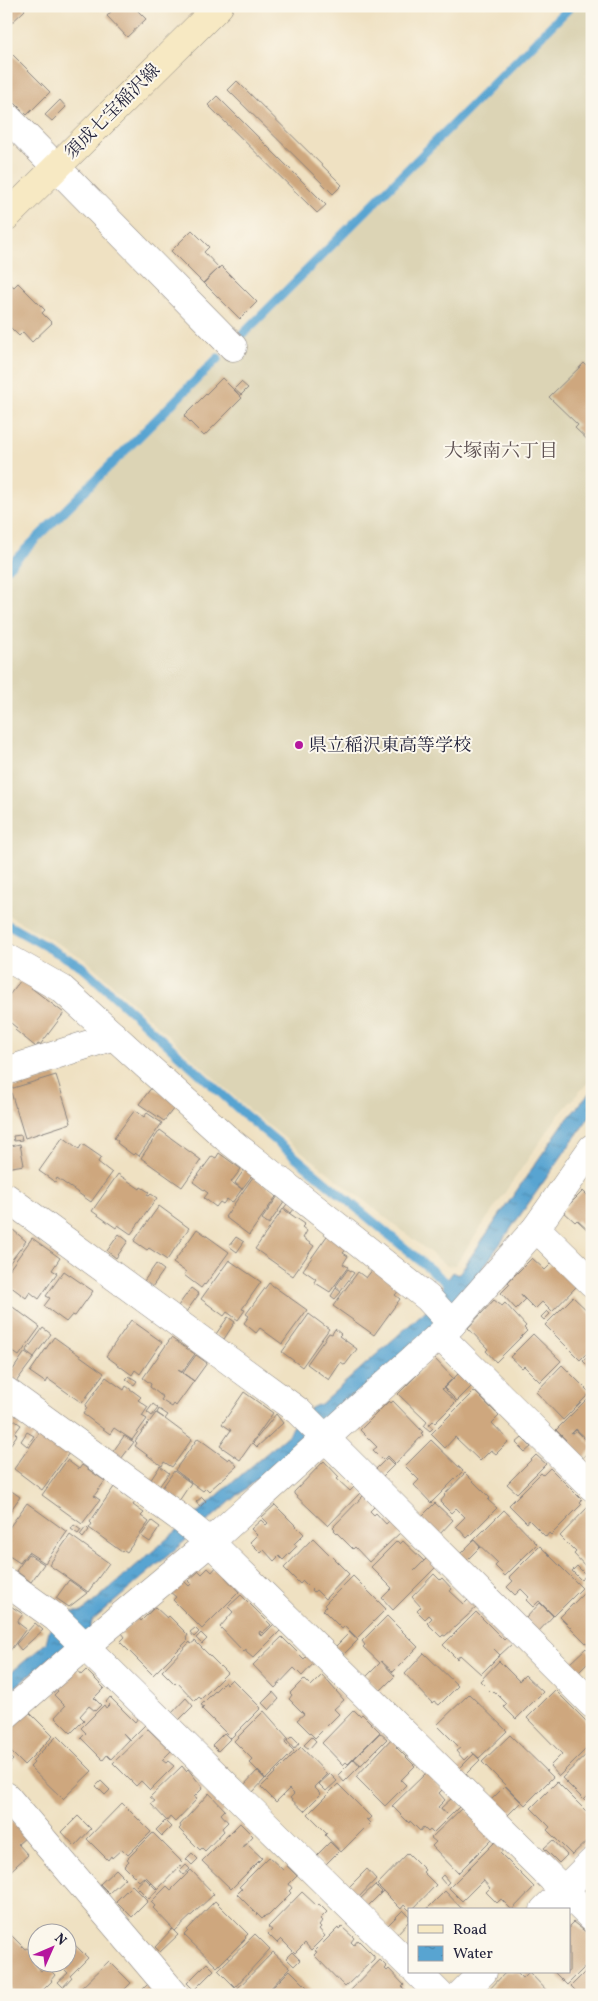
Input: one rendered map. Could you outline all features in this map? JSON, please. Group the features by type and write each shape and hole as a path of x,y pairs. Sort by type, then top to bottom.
{"main road":[{"name":"須成七宝稲沢線","path":"6,217 219,6"}],"street":[{"path":"6,116 232,347"},
{"path":"6,957 62,989 226,1138 443,1320 592,1487"},
{"path":"6,1071 114,1036"},
{"path":"6,1715 82,1644 324,1436 536,1228 592,1148"},
{"path":"6,1197 298,1411 592,1704"},
{"path":"536,1228 592,1282"},
{"path":"6,1391 205,1538 592,1918"},
{"path":"6,1582 56,1618 408,1964"},
{"path":"6,1796 175,1995"},
{"path":"546,1908 592,1862"},
{"path":"419,1974 440,1995"},
{"path":"460,1995 481,1974"}],"shaded area":[{"name":"県立稲沢東高等学校","path":"577,6 592,6 592,1078 557,1117 455,1265 447,1266 249,1110 85,959 6,914 6,575"}],"water":[{"path":"592,1090 592,1113 464,1295 308,1443 296,1445 92,1621 90,1630 69,1648 57,1652 6,1695 6,1677 46,1643 49,1631 71,1612 82,1612 289,1434 294,1424 302,1415 311,1408 321,1404 442,1296 442,1287 453,1272 458,1275 563,1124"}],"building":[{"path":"6,6 22,6 25,10 6,28"},
{"path":"116,6 133,6 146,19 127,37 107,16"},
{"path":"8,50 50,92 27,115 10,98 9,100 6,97 6,51"},
{"path":"237,81 342,185 333,194 228,90"},
{"path":"217,96 326,205 317,213 208,105"},
{"path":"60,100 66,107 52,121 45,115"},
{"path":"192,230 209,247 204,252 219,268 203,283 171,251"},
{"path":"221,266 257,302 240,319 204,283"},
{"path":"18,283 45,310 42,313 52,323 32,342 23,332 19,336 6,323 6,288 10,284 14,287"},
{"path":"584,363 592,370 592,444 575,428 578,425 549,397"},
{"path":"222,378 242,398 204,436 184,416"},
{"path":"241,382 248,388 241,395 234,389"},
{"path":"21,980 64,1013 40,1045 38,1044 36,1047 15,1030 17,1028 6,1019 6,999"},
{"path":"56,1075 71,1123 25,1138 10,1089"},
{"path":"152,1087 177,1104 164,1121 139,1104"},
{"path":"135,1110 144,1117 147,1113 162,1123 139,1156 135,1153 133,1155 117,1143 118,1141 114,1138"},
{"path":"160,1130 201,1160 182,1187 141,1158"},
{"path":"21,1135 22,1140 14,1141 13,1136"},
{"path":"63,1137 79,1149 82,1144 101,1157 98,1162 112,1173 91,1202 57,1178 55,1182 39,1171"},
{"path":"20,1144 24,1165 6,1168 6,1147"},
{"path":"219,1153 241,1169 231,1182 242,1189 232,1203 227,1199 223,1204 220,1202 216,1207 204,1198 208,1193 193,1182 212,1156 216,1158"},
{"path":"246,1167 254,1173 242,1189 235,1183"},
{"path":"118,1174 140,1189 141,1187 149,1192 147,1195 151,1194 157,1198 131,1234 118,1225 116,1228 92,1211"},
{"path":"253,1177 278,1194 249,1235 225,1217"},
{"path":"583,1191 591,1199 592,1197 592,1234 577,1220 575,1222 563,1211"},
{"path":"280,1193 287,1198 269,1224 262,1219"},
{"path":"290,1200 297,1205 291,1213 284,1208"},
{"path":"159,1206 189,1228 167,1260 134,1241"},
{"path":"283,1209 305,1224 302,1227 307,1231 303,1238 314,1246 293,1276 255,1249"},
{"path":"6,1224 26,1241 8,1265 6,1263"},
{"path":"197,1229 229,1252 201,1288 184,1275 186,1272 173,1263"},
{"path":"329,1233 348,1247 343,1253 348,1256 343,1264 348,1267 330,1292 314,1282 316,1279 303,1270"},
{"path":"119,1234 128,1241 116,1258 107,1251"},
{"path":"236,1237 244,1242 237,1252 229,1246"},
{"path":"32,1238 60,1258 52,1270 57,1273 39,1299 30,1292 26,1298 6,1283 6,1274"},
{"path":"532,1258 545,1270 552,1263 576,1287 552,1312 542,1302 535,1309 520,1294 525,1300 516,1309 501,1293 510,1284 508,1282"},
{"path":"229,1260 261,1282 242,1309 245,1310 238,1320 227,1312 224,1316 201,1299"},
{"path":"156,1264 164,1270 152,1287 144,1281"},
{"path":"348,1269 354,1273 341,1290 336,1286"},
{"path":"373,1269 401,1288 395,1295 400,1299 374,1335 333,1306 358,1272 366,1278"},
{"path":"64,1271 93,1291 75,1316 72,1315 66,1322 44,1306 50,1298 46,1296"},
{"path":"269,1283 307,1310 282,1344 260,1328 256,1333 244,1323 249,1316 246,1314"},
{"path":"191,1288 199,1294 186,1312 178,1306"},
{"path":"336,1288 341,1292 335,1299 331,1296"},
{"path":"573,1297 592,1315 592,1348 580,1360 545,1325"},
{"path":"494,1300 502,1306 505,1303 526,1326 524,1328 527,1331 496,1362 486,1351 488,1349 468,1328"},
{"path":"6,1302 40,1327 19,1356 6,1347"},
{"path":"547,1311 550,1314 544,1320 541,1317"},
{"path":"309,1314 329,1329 302,1367 282,1352"},
{"path":"228,1317 235,1322 224,1339 216,1334"},
{"path":"131,1320 162,1342 140,1374 135,1370 132,1375 106,1356"},
{"path":"43,1328 51,1334 34,1357 26,1351"},
{"path":"335,1329 341,1334 339,1336 357,1349 345,1365 341,1362 329,1380 307,1364 329,1333 332,1334"},
{"path":"533,1334 561,1361 540,1382 524,1366 522,1368 510,1357"},
{"path":"54,1337 104,1373 82,1403 48,1379 46,1383 30,1372"},
{"path":"171,1338 195,1354 182,1372 178,1370 194,1381 176,1406 174,1404 172,1407 161,1400 163,1397 150,1387 151,1384 143,1378"},
{"path":"25,1352 34,1358 16,1382 8,1377"},
{"path":"592,1353 592,1370 583,1361"},
{"path":"196,1355 207,1363 194,1381 183,1373"},
{"path":"434,1358 453,1378 442,1389 456,1402 435,1423 433,1421 429,1425 433,1428 430,1431 424,1426 427,1422 398,1394"},
{"path":"562,1365 590,1393 563,1420 536,1392"},
{"path":"458,1374 471,1387 457,1401 444,1388"},
{"path":"129,1376 137,1381 134,1385 126,1379"},
{"path":"106,1377 124,1390 126,1386 141,1397 138,1400 148,1407 142,1416 147,1419 132,1440 114,1428 110,1434 83,1414 87,1408 85,1406"},
{"path":"474,1391 499,1416 492,1423 509,1441 496,1454 491,1450 480,1461 455,1437 445,1448 431,1434"},
{"path":"244,1392 273,1413 240,1460 220,1446 231,1430 222,1424"},
{"path":"592,1394 592,1444 576,1429 571,1434 576,1430 592,1446 592,1449 579,1461 562,1444 566,1440 556,1430"},
{"path":"389,1401 391,1403 393,1401 423,1432 421,1433 423,1435 395,1464 387,1456 383,1460 373,1450 377,1447 360,1430"},
{"path":"153,1404 158,1408 152,1416 147,1412"},
{"path":"159,1409 168,1415 165,1419 192,1439 172,1467 164,1462 162,1466 135,1446 137,1443 135,1441 156,1413 164,1418 157,1413"},
{"path":"6,1410 13,1415 11,1418 21,1425 15,1433 17,1435 6,1451"},
{"path":"276,1414 283,1423 257,1447 253,1443"},
{"path":"27,1432 34,1436 27,1446 21,1441"},
{"path":"40,1432 69,1453 42,1490 14,1469"},
{"path":"124,1436 134,1442 121,1459 112,1453"},
{"path":"198,1438 228,1460 230,1458 237,1466 209,1491 206,1488 203,1491 175,1470"},
{"path":"522,1438 531,1447 525,1452 516,1443"},
{"path":"431,1440 463,1471 431,1503 414,1485 419,1480 405,1466"},
{"path":"536,1455 546,1464 517,1493 507,1484"},
{"path":"387,1458 394,1465 381,1478 374,1471"},
{"path":"67,1460 79,1469 82,1465 105,1481 94,1496 100,1500 82,1524 42,1495"},
{"path":"324,1461 339,1477 337,1479 350,1491 355,1486 361,1492 328,1526 294,1494"},
{"path":"160,1466 169,1473 158,1488 150,1481"},
{"path":"550,1468 582,1500 580,1502 582,1504 551,1535 549,1533 546,1537 529,1520 527,1523 509,1505 541,1473 543,1475"},
{"path":"174,1471 191,1483 179,1501 162,1488"},
{"path":"465,1473 490,1498 488,1500 497,1508 467,1538 456,1526 465,1517 456,1508 451,1513 440,1502 444,1495"},
{"path":"6,1487 20,1497 6,1517"},
{"path":"114,1487 135,1502 133,1505 144,1513 141,1516 149,1522 127,1552 124,1550 122,1552 89,1528 92,1524 90,1522"},
{"path":"364,1495 375,1506 370,1511 374,1515 376,1513 386,1524 390,1520 401,1532 369,1562 355,1547 353,1549 333,1527"},
{"path":"202,1497 206,1501 200,1507 196,1502"},
{"path":"27,1503 67,1532 45,1563 28,1552 20,1563 6,1554 6,1532"},
{"path":"435,1503 453,1520 438,1536 420,1518"},
{"path":"275,1505 304,1534 294,1544 297,1546 283,1560 279,1556 274,1561 264,1550 261,1553 250,1542 257,1535 251,1529 261,1520 266,1525 268,1523 262,1517"},
{"path":"588,1507 592,1511 592,1567 589,1570 574,1554 576,1552 560,1536"},
{"path":"504,1510 537,1544 505,1576 495,1566 498,1563 474,1540"},
{"path":"152,1521 160,1527 150,1542 141,1536"},
{"path":"74,1525 81,1530 78,1534 71,1529"},
{"path":"86,1527 89,1530 83,1538 80,1535"},
{"path":"70,1535 109,1563 88,1592 49,1565"},
{"path":"313,1538 349,1574 325,1599 316,1590 314,1592 303,1581 300,1584 284,1568"},
{"path":"474,1540 480,1547 467,1560 460,1554"},
{"path":"397,1541 400,1544 403,1541 424,1561 427,1558 436,1567 393,1610 382,1598 392,1588 371,1567"},
{"path":"540,1546 582,1588 554,1616 539,1601 533,1607 526,1600 529,1597 521,1589 515,1595 507,1587 513,1581 509,1577"},
{"path":"28,1554 44,1564 31,1582 16,1571"},
{"path":"217,1566 239,1592 202,1629 173,1600 176,1597 170,1592 182,1579 189,1586 191,1584 188,1581 199,1571 202,1574 208,1568 212,1572"},
{"path":"577,1566 586,1575 581,1580 572,1571"},
{"path":"434,1574 440,1580 442,1578 452,1589 450,1591 464,1604 469,1599 477,1607 445,1636 441,1637 427,1623 432,1618 429,1615 425,1619 417,1611 421,1607 412,1597"},
{"path":"353,1576 386,1609 357,1638 345,1626 342,1629 323,1610 326,1607 324,1605"},
{"path":"69,1580 87,1593 69,1607 56,1598"},
{"path":"584,1593 592,1602 592,1649 560,1617"},
{"path":"241,1595 271,1625 262,1633 260,1631 259,1633 262,1636 274,1624 281,1630 253,1658 246,1652 246,1649 244,1652 220,1627 233,1612 228,1607"},
{"path":"6,1603 23,1614 17,1622 26,1629 6,1656"},
{"path":"540,1603 553,1616 538,1632 525,1619"},
{"path":"155,1607 167,1618 169,1616 188,1635 186,1638 188,1640 153,1675 120,1642 125,1637 122,1633 138,1617 141,1621"},
{"path":"476,1612 504,1640 507,1637 513,1643 481,1674 460,1655 457,1659 443,1645"},
{"path":"387,1616 418,1647 393,1672 381,1661 395,1676 380,1691 366,1677 380,1663 363,1647 365,1645 362,1641"},
{"path":"35,1623 43,1630 21,1650 16,1644"},
{"path":"195,1628 199,1632 194,1637 190,1632"},
{"path":"350,1632 358,1640 343,1655 335,1647"},
{"path":"201,1633 207,1639 202,1644 196,1638"},
{"path":"282,1637 304,1659 308,1655 315,1662 302,1676 294,1668 275,1688 253,1665"},
{"path":"195,1641 227,1673 201,1699 199,1697 195,1701 177,1682 175,1684 162,1671 190,1642 191,1644"},
{"path":"586,1648 592,1654 592,1659 579,1672 570,1663"},
{"path":"424,1653 458,1686 439,1705 434,1701 432,1703 405,1674"},
{"path":"499,1661 519,1681 525,1675 543,1692 516,1719 504,1707 507,1704 480,1681"},
{"path":"76,1669 81,1675 86,1670 104,1688 94,1698 101,1705 95,1711 89,1706 80,1716 84,1720 71,1733 55,1717 65,1706 54,1695 58,1691 56,1689"},
{"path":"322,1675 344,1700 334,1709 339,1714 315,1738 297,1720 304,1714 289,1699 292,1695 290,1693 304,1679 311,1686"},
{"path":"232,1679 261,1708 231,1738 202,1709 204,1707 201,1705 224,1682 227,1684"},
{"path":"555,1690 592,1727 592,1743 559,1776 550,1766 562,1754 527,1718"},
{"path":"273,1692 279,1699 269,1710 262,1703"},
{"path":"469,1694 507,1731 479,1758 472,1752 464,1760 456,1751 460,1748 437,1725"},
{"path":"110,1697 135,1722 138,1718 145,1725 130,1740 123,1733 129,1740 111,1759 107,1755 103,1760 81,1738 86,1733 81,1728 104,1705 106,1708 109,1705 106,1702"},
{"path":"186,1698 193,1706 179,1720 172,1713"},
{"path":"354,1710 360,1716 362,1714 380,1732 348,1764 346,1762 343,1765 322,1743"},
{"path":"28,1711 53,1736 24,1765 6,1747 6,1733"},
{"path":"264,1711 288,1738 285,1742 294,1751 266,1779 250,1763 253,1760 234,1741"},
{"path":"148,1729 171,1751 162,1760 166,1763 168,1761 174,1766 150,1790 141,1781 136,1786 113,1763"},
{"path":"224,1733 230,1739 218,1751 212,1745"},
{"path":"380,1733 387,1739 361,1765 354,1759"},
{"path":"510,1735 553,1777 525,1805 482,1762"},
{"path":"57,1736 92,1771 63,1799 30,1767 34,1763 32,1761"},
{"path":"292,1736 299,1743 294,1749 287,1741"},
{"path":"312,1737 316,1741 309,1749 304,1745"},
{"path":"392,1738 398,1745 396,1747 415,1766 401,1780 406,1785 385,1806 356,1777"},
{"path":"301,1747 327,1774 314,1787 321,1794 304,1811 290,1798 294,1794 289,1789 276,1802 261,1787"},
{"path":"591,1750 592,1792 584,1800 562,1778"},
{"path":"6,1754 13,1760 6,1767"},
{"path":"474,1754 480,1760 464,1776 458,1770"},
{"path":"354,1759 360,1766 344,1782 338,1775"},
{"path":"182,1766 186,1771 188,1769 203,1788 194,1797 197,1799 175,1822 170,1817 167,1821 151,1804 155,1801 150,1797"},
{"path":"257,1771 265,1779 252,1793 244,1785"},
{"path":"426,1773 442,1790 439,1793 445,1800 438,1807 446,1814 441,1808 453,1797 461,1805 433,1833 430,1830 428,1832 423,1827 420,1831 392,1806"},
{"path":"330,1774 337,1781 326,1791 319,1784"},
{"path":"101,1781 110,1790 105,1795 96,1786"},
{"path":"557,1782 587,1812 589,1810 592,1813 592,1836 572,1855 547,1830 550,1827 531,1808"},
{"path":"338,1784 371,1817 368,1820 366,1819 370,1823 341,1852 325,1835 327,1833 308,1814"},
{"path":"505,1786 521,1802 506,1817 490,1801"},
{"path":"209,1793 225,1810 221,1814 228,1822 222,1828 224,1831 205,1851 202,1848 200,1850 179,1829 180,1825"},
{"path":"122,1803 151,1832 128,1855 122,1849 108,1860 87,1839"},
{"path":"463,1807 493,1838 458,1873 432,1846 436,1842 431,1838"},
{"path":"78,1816 91,1829 75,1846 62,1832"},
{"path":"11,1821 26,1837 18,1844 28,1855 6,1875 6,1825"},
{"path":"165,1821 171,1827 162,1836 156,1830"},
{"path":"240,1823 253,1836 241,1849 247,1844 262,1858 231,1889 202,1861"},
{"path":"153,1833 183,1863 158,1889 145,1876 139,1881 124,1866 129,1861 127,1859"},
{"path":"553,1840 567,1855 559,1863 544,1848"},
{"path":"496,1841 505,1849 500,1853 534,1887 514,1908 510,1908 501,1899 497,1903 486,1892 490,1888 483,1880 462,1901 449,1888"},
{"path":"330,1842 339,1851 325,1865 316,1856"},
{"path":"192,1853 198,1859 192,1865 186,1859"},
{"path":"408,1853 425,1870 423,1872 436,1885 414,1908 408,1909 404,1905 401,1909 377,1885"},
{"path":"269,1857 283,1870 287,1866 297,1876 289,1884 292,1888 289,1891 291,1893 268,1916 266,1915 262,1919 237,1894 242,1889 239,1887"},
{"path":"186,1865 190,1869 183,1875 180,1871"},
{"path":"116,1869 125,1878 109,1893 100,1884"},
{"path":"367,1869 376,1879 359,1897 349,1887"},
{"path":"191,1870 214,1894 175,1931 153,1908 155,1906 151,1902 167,1886 171,1890"},
{"path":"443,1875 449,1882 446,1885 440,1878"},
{"path":"145,1878 157,1890 149,1899 136,1886"},
{"path":"132,1885 148,1901 132,1917 116,1901"},
{"path":"375,1885 382,1892 368,1906 361,1898"},
{"path":"445,1891 461,1908 428,1908"},
{"path":"302,1892 317,1906 319,1904 327,1912 320,1919 322,1921 319,1925 321,1927 319,1929 325,1936 311,1950 305,1943 295,1953 281,1939 277,1943 268,1934 272,1930 268,1927"},
{"path":"215,1901 248,1934 217,1967 184,1935"},
{"path":"403,1910 408,1915 408,1922 396,1935 387,1926"},
{"path":"573,1922 592,1937 592,1960 567,1985 556,1974 570,1974 570,1925"},
{"path":"342,1927 354,1938 351,1942 354,1945 358,1940 374,1956 374,1959 345,1987 314,1955 317,1952 315,1951 338,1928 339,1930"},
{"path":"172,1929 178,1935 160,1952 155,1947"},
{"path":"9,1933 25,1949 28,1949 28,1974 55,1975 52,1981 38,1995 17,1995 9,1987 6,1990 6,1936"},
{"path":"255,1934 270,1949 235,1987 218,1970"},
{"path":"78,1948 88,1958 78,1968"},
{"path":"273,1952 290,1968 264,1995 231,1995"},
{"path":"292,1952 300,1960 294,1966 286,1958"},
{"path":"380,1960 387,1967 385,1969 387,1971 389,1969 404,1985 402,1987 410,1995 354,1995 350,1991"},
{"path":"109,1961 131,1983 119,1995 81,1995 78,1991"},
{"path":"207,1963 214,1970 194,1990 187,1983"},
{"path":"592,1965 592,1995 580,1995 571,1986"},
{"path":"290,1970 315,1995 265,1995"},
{"path":"67,1974 72,1974 70,1976 72,1977 63,1987 58,1982"},
{"path":"504,1974 519,1974 523,1978 527,1974 531,1974 551,1995 484,1995"},
{"path":"148,1984 159,1995 137,1995"}],"waterway":[{"path":"243,334 571,6"},
{"path":"6,569 218,358"},
{"path":"6,924 81,966 245,1115 454,1289"}],"place":[{"name":"県立稲沢東高等学校","path":"299,745"}],"district":[{"name":"大塚南六丁目","path":"501,450"}]}
